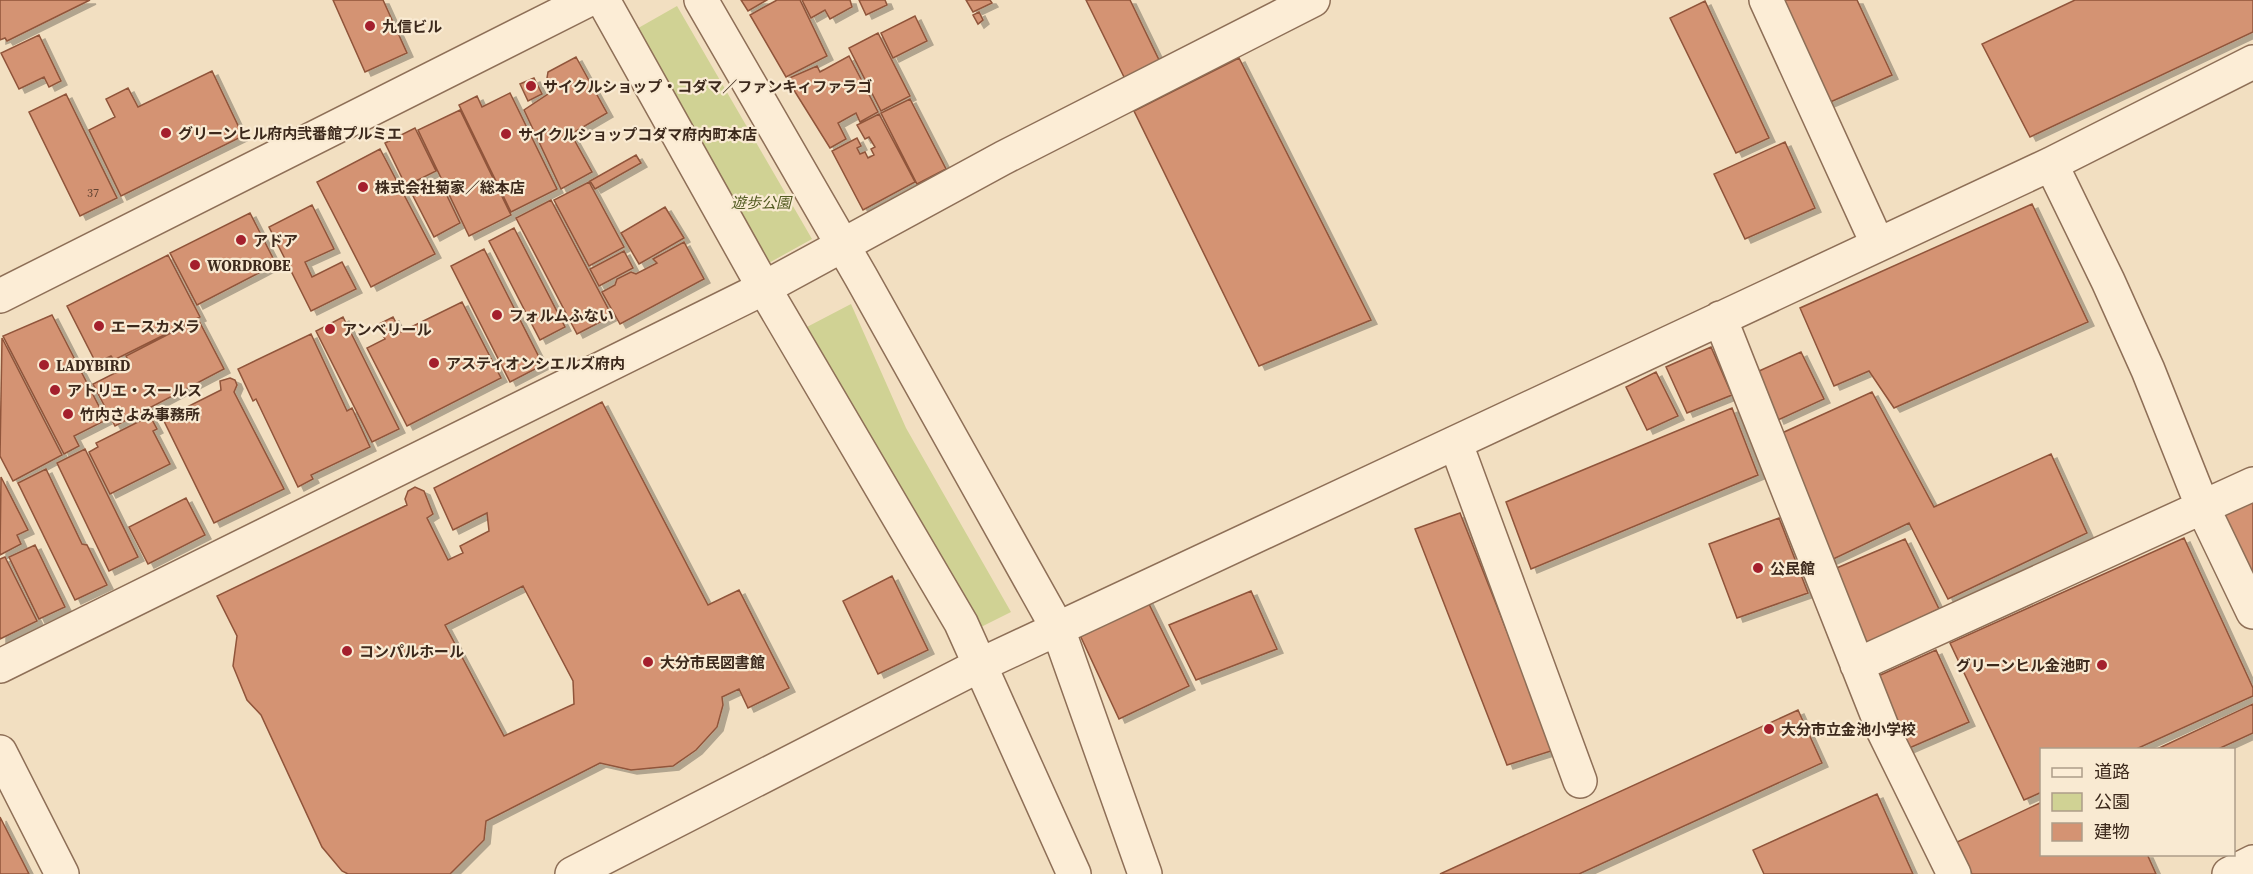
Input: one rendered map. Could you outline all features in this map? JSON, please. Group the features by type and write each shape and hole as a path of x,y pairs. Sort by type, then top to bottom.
{"street":[{"path":"0,296 588,0"},
{"path":"603,0 764,288 961,622 1074,874"},
{"path":"701,0 843,246 1058,629 1145,874"},
{"path":"0,666 764,288 1003,158 1313,0"},
{"path":"1766,0 1878,245"},
{"path":"572,874 980,665 2051,164 2253,62"},
{"path":"2051,164 2148,370 2203,508 2253,612"},
{"path":"1720,318 1884,732 1954,874"},
{"path":"1456,444 1580,781"},
{"path":"1857,665 2203,508 2253,483"},
{"path":"0,752 62,874"},
{"path":"2229,874 2253,862"}],"green space":[{"name":"遊歩公園","path":"677,6 812,239 767,264 633,31"},
{"path":"851,304 906,428 1011,612 981,627 805,328"}],"building":[{"path":"0,0 90,0 7,41 5,38 0,40"},
{"name":"九信ビル","path":"333,0 383,0 407,53 365,72"},
{"path":"741,0 767,0 748,11"},
{"path":"777,0 800,0 827,56 786,77 750,15"},
{"path":"802,0 850,0 852,7 830,19 825,10 811,18"},
{"path":"859,0 885,0 887,5 866,15"},
{"path":"966,0 990,0 992,3 973,12"},
{"path":"1086,0 1130,0 1160,62 1125,79"},
{"path":"1781,0 1857,0 1892,75 1828,103"},
{"path":"2075,0 2253,0 2253,32 2030,137 1982,44"},
{"path":"1705,1 1769,138 1736,153 1670,18"},
{"path":"979,12 983,20 978,24 973,15"},
{"path":"915,16 927,41 893,58 881,33"},
{"path":"878,33 910,96 881,111 849,48"},
{"path":"39,35 61,81 49,87 44,77 19,89 1,53"},
{"path":"849,56 878,112 860,122 856,113 838,123 846,139 830,148 787,79 817,66 820,72"},
{"path":"576,57 607,113 571,134 592,172 561,189 524,110 554,90 547,78 548,72"},
{"path":"1239,58 1371,320 1259,366 1134,111"},
{"name":"グリーンヒル府内弐番館プルミエ","path":"212,71 243,136 121,196 89,130 115,117 106,99 128,88 138,107"},
{"path":"534,78 542,94 528,101 520,84"},
{"path":"510,93 557,189 511,212 459,105 477,96 482,107"},
{"path":"66,94 117,198 80,216 29,112"},
{"path":"910,99 946,169 917,184 881,113"},
{"path":"460,110 511,215 469,236 418,130"},
{"path":"879,114 915,182 863,210 832,151 857,138 861,146 857,148 860,154 865,152 868,158 874,155 871,149 875,147 869,137 865,139 857,125"},
{"path":"415,128 436,171 406,186 385,143"},
{"path":"1785,142 1815,208 1745,239 1714,174"},
{"path":"380,149 435,254 371,287 317,182"},
{"path":"636,155 641,163 595,189 590,181"},
{"path":"439,179 460,223 434,237 411,192"},
{"path":"589,182 624,247 589,266 554,200"},
{"path":"551,200 612,316 577,334 516,218"},
{"path":"2032,204 2088,322 1894,408 1869,371 1834,386 1800,308"},
{"path":"312,205 334,249 305,262 312,277 342,262 356,289 311,311 269,227"},
{"path":"665,207 684,238 639,264 621,233"},
{"path":"250,213 276,264 197,305 170,253"},
{"path":"514,228 565,327 540,340 489,241"},
{"path":"684,242 704,279 620,324 602,292 615,285 617,279 631,272 636,274 657,263 653,259"},
{"name":"フォルムふない","path":"484,249 543,365 510,382 451,266"},
{"path":"624,251 633,268 599,286 590,269"},
{"path":"168,255 200,317 114,360 111,356 96,363 67,306"},
{"name":"アスティオンシエルズ府内","path":"462,302 501,378 407,426 367,348 385,339 377,325 393,317 401,332"},
{"path":"52,315 106,420 74,436 79,446 64,454 3,336"},
{"path":"343,317 399,429 372,442 316,331"},
{"path":"198,319 224,369 115,426 93,384 131,365 126,356"},
{"path":"311,334 347,411 352,408 370,447 311,475 313,479 298,487 256,399 253,401 238,369"},
{"path":"2,338 62,455 13,481 0,456"},
{"path":"1711,347 1732,395 1687,413 1666,367"},
{"path":"1801,352 1824,399 1778,420 1757,372"},
{"path":"1656,372 1678,416 1647,430 1626,387"},
{"path":"230,378 235,380 237,385 234,392 284,489 214,523 163,419 221,390 220,381"},
{"path":"1872,392 1934,507 2051,454 2087,533 1948,599 1909,523 1827,562 1782,433"},
{"name":"コンパルホール","path":"602,402 708,605 739,590 789,688 748,708 739,689 722,697 723,705 717,727 696,750 673,766 631,770 600,763 486,821 484,840 450,874 348,874 342,871 322,847 261,715 247,700 233,666 237,636 217,596 407,505 405,499 408,491 415,487 424,491 433,514 427,518 448,560 463,553 460,546 489,531 487,513 453,530 434,488","holes":["523,586 573,681 574,704 504,736 445,625"]},
{"path":"1732,408 1758,475 1531,569 1506,502"},
{"path":"150,416 157,429 153,431 170,464 110,494 89,452 98,447 96,443"},
{"path":"85,449 138,557 109,571 57,463"},
{"path":"46,469 82,544 87,545 107,585 75,600 18,483"},
{"path":"1,477 28,530 17,535 21,544 0,555"},
{"path":"2253,496 2253,577 2217,513"},
{"path":"186,498 205,535 148,564 129,527"},
{"path":"1460,513 1554,750 1507,765 1415,529"},
{"name":"公民館","path":"1779,518 1808,593 1737,618 1709,544"},
{"name":"グリーンヒル金池町","path":"2184,538 2253,688 2253,696 2138,748 2040,748 2040,793 2024,800 1950,643"},
{"path":"1905,539 1939,609 1862,646 1832,570"},
{"path":"35,545 65,607 39,619 9,557"},
{"path":"5,557 37,621 0,639 0,559"},
{"path":"892,576 928,650 878,674 843,601"},
{"path":"1251,591 1277,649 1196,680 1169,625"},
{"path":"1147,600 1189,686 1119,719 1079,633"},
{"path":"1936,650 1969,722 1907,749 1876,677"},
{"path":"2253,704 2253,733 2220,748 2159,748"},
{"path":"1798,710 1822,763 1579,874 1440,874"},
{"path":"1877,794 1913,874 1764,874 1753,850"},
{"path":"2040,803 2040,856 2148,856 2156,874 1972,874 1957,842"},
{"path":"0,817 29,874 0,874"}],"place":[{"name":"九信ビル","path":"370,26"},
{"name":"サイクルショップ・コダマ／ファンキィファラゴ","path":"531,86"},
{"name":"グリーンヒル府内弐番館プルミエ","path":"166,133"},
{"name":"サイクルショップコダマ府内町本店","path":"506,134"},
{"name":"株式会社菊家／総本店","path":"363,187"},
{"name":"アドア","path":"241,240"},
{"name":"WORDROBE","path":"195,265"},
{"name":"フォルムふない","path":"497,315"},
{"name":"エースカメラ","path":"99,326"},
{"name":"アンベリール","path":"330,329"},
{"name":"アスティオンシエルズ府内","path":"434,363"},
{"name":"LADYBIRD","path":"44,365"},
{"name":"アトリエ・スールス","path":"55,390"},
{"name":"竹内さよみ事務所","path":"68,414"},
{"name":"公民館","path":"1758,568"},
{"name":"コンパルホール","path":"347,651"},
{"name":"大分市民図書館","path":"648,662"},
{"name":"グリーンヒル金池町","path":"2102,665"},
{"name":"大分市立金池小学校","path":"1769,729"}]}
